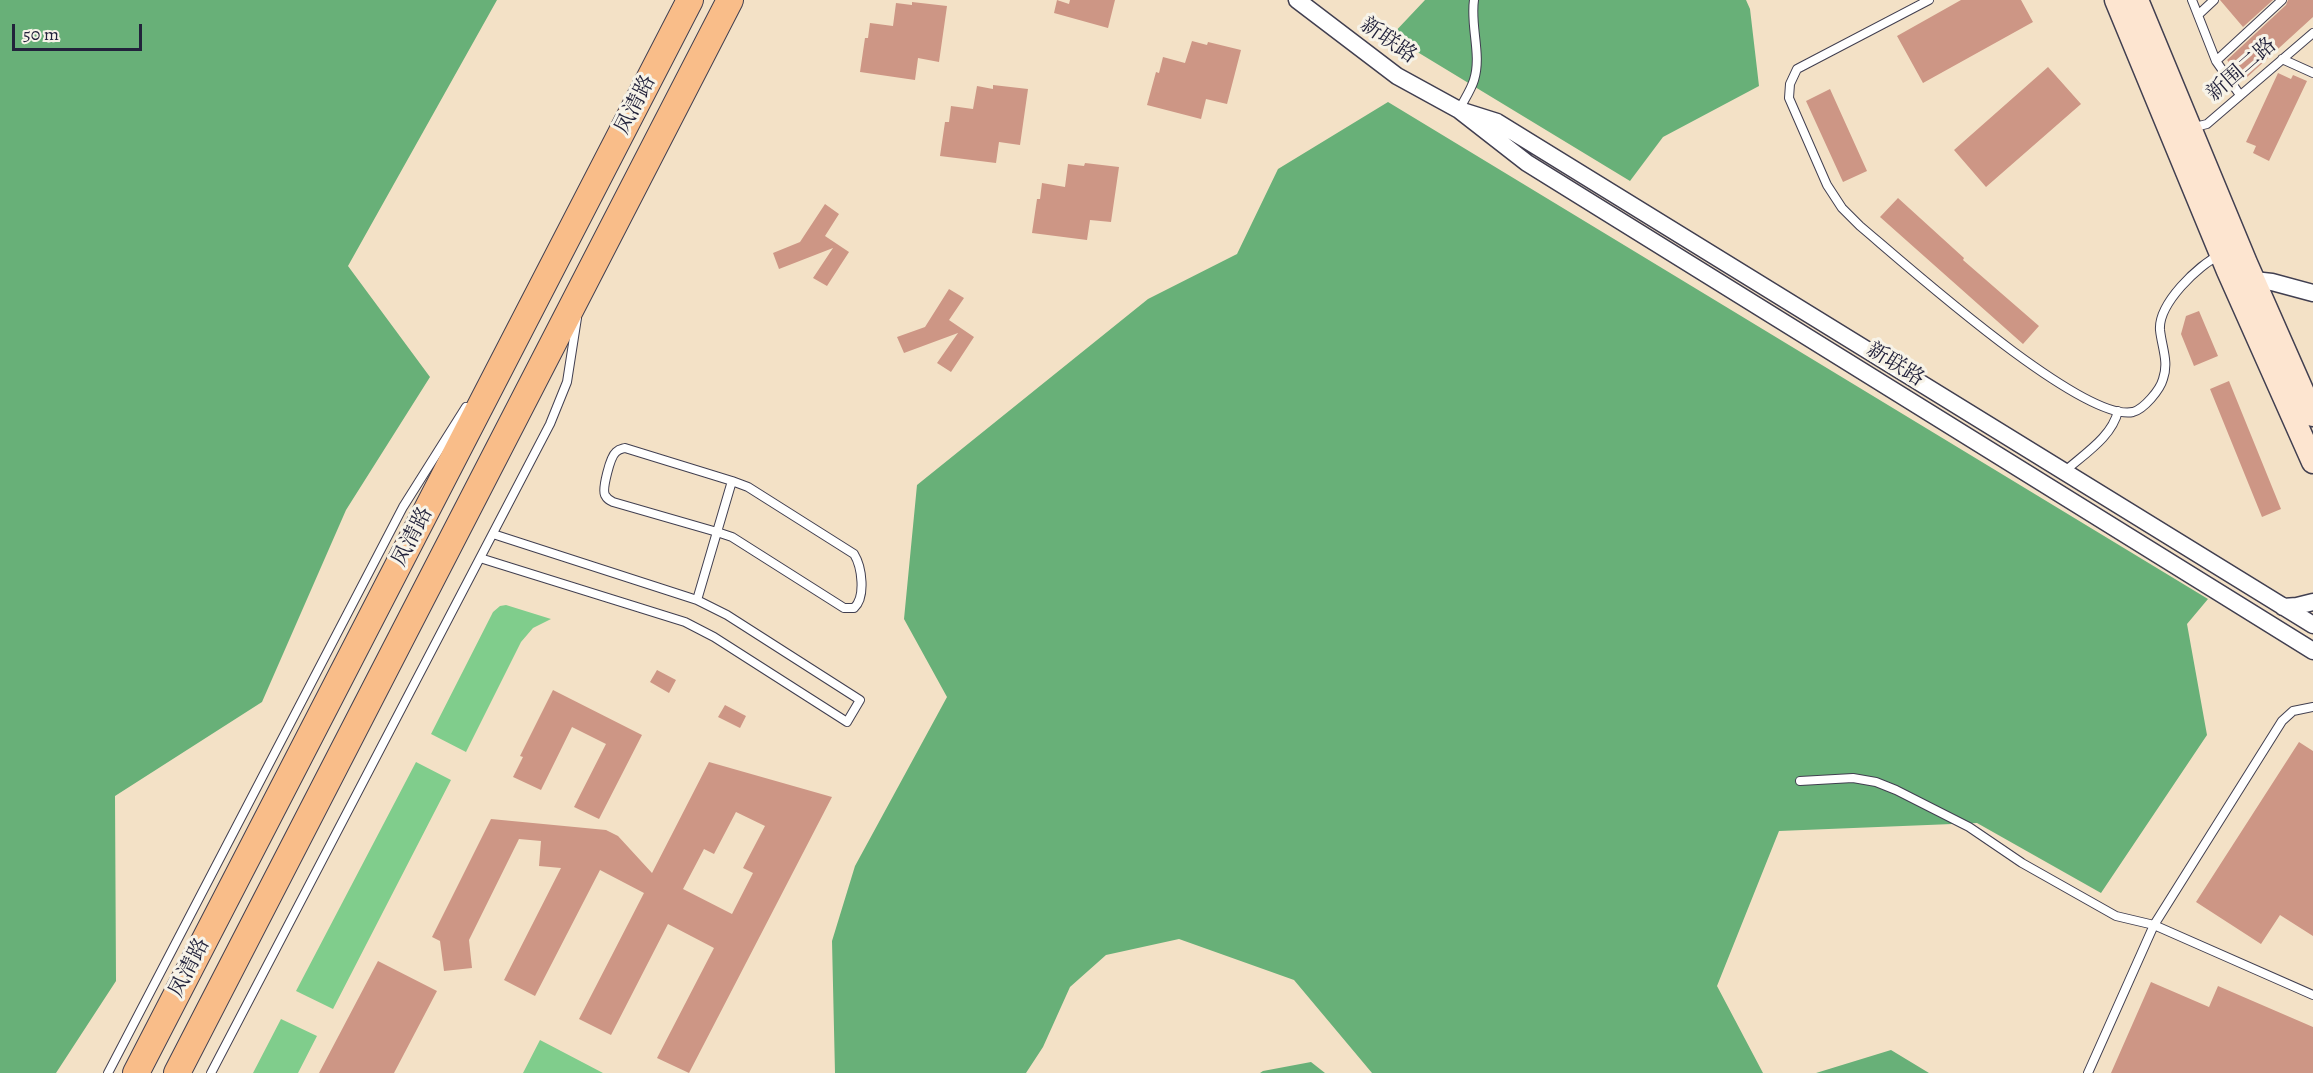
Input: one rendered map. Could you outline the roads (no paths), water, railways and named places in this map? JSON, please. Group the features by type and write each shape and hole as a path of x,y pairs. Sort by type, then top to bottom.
{"main road":[{"name":"凤清路","path":"136,1073 690,0"},
{"name":"凤清路","path":"177,1073 730,0"}],"street":[{"name":"新联路","path":"1297,0 1396,76 1459,110 1527,163 2313,651"},
{"path":"2116,0 2221,254 2313,462"},
{"path":"2137,0 2313,415"},
{"name":"新联路","path":"1459,110 1497,122 2313,624"},
{"path":"2254,280 2313,292"},
{"path":"2283,607 2313,602"}],"lane":[{"path":"1459,110 1474,80 1476,58 1474,0"},
{"path":"1929,0 1797,69 1790,84 1789,98 1827,185 1842,208 1860,226 2013,353 2064,387 2118,411 2133,412 2143,406 2163,382 2167,365 2160,328 2163,312 2185,282 2207,261 2221,254"},
{"path":"2192,0 2216,62 2240,95"},
{"path":"2198,15 2214,0"},
{"path":"2216,62 2282,0"},
{"name":"新围二路","path":"2190,129 2207,124 2313,33"},
{"path":"2282,60 2313,73"},
{"path":"211,1073 560,403 567,382 581,291"},
{"path":"477,390 539,293"},
{"path":"108,1073 403,507 471,400"},
{"path":"2064,472 2108,432 2115,422 2118,411"},
{"path":"625,448 732,481 748,487 854,555 860,567 861,599 854,608 844,608 732,537 609,500 605,496 603,487 612,457 617,450 625,448"},
{"path":"697,600 732,481"},
{"path":"480,558 685,622 714,637 847,722 860,700 727,615 697,600 493,534"},
{"path":"2088,1073 2154,925 2282,721 2293,711 2313,707"},
{"path":"1800,781 1853,778 1876,782 1969,828 2022,864 2116,916 2154,925 2313,995"}]}
